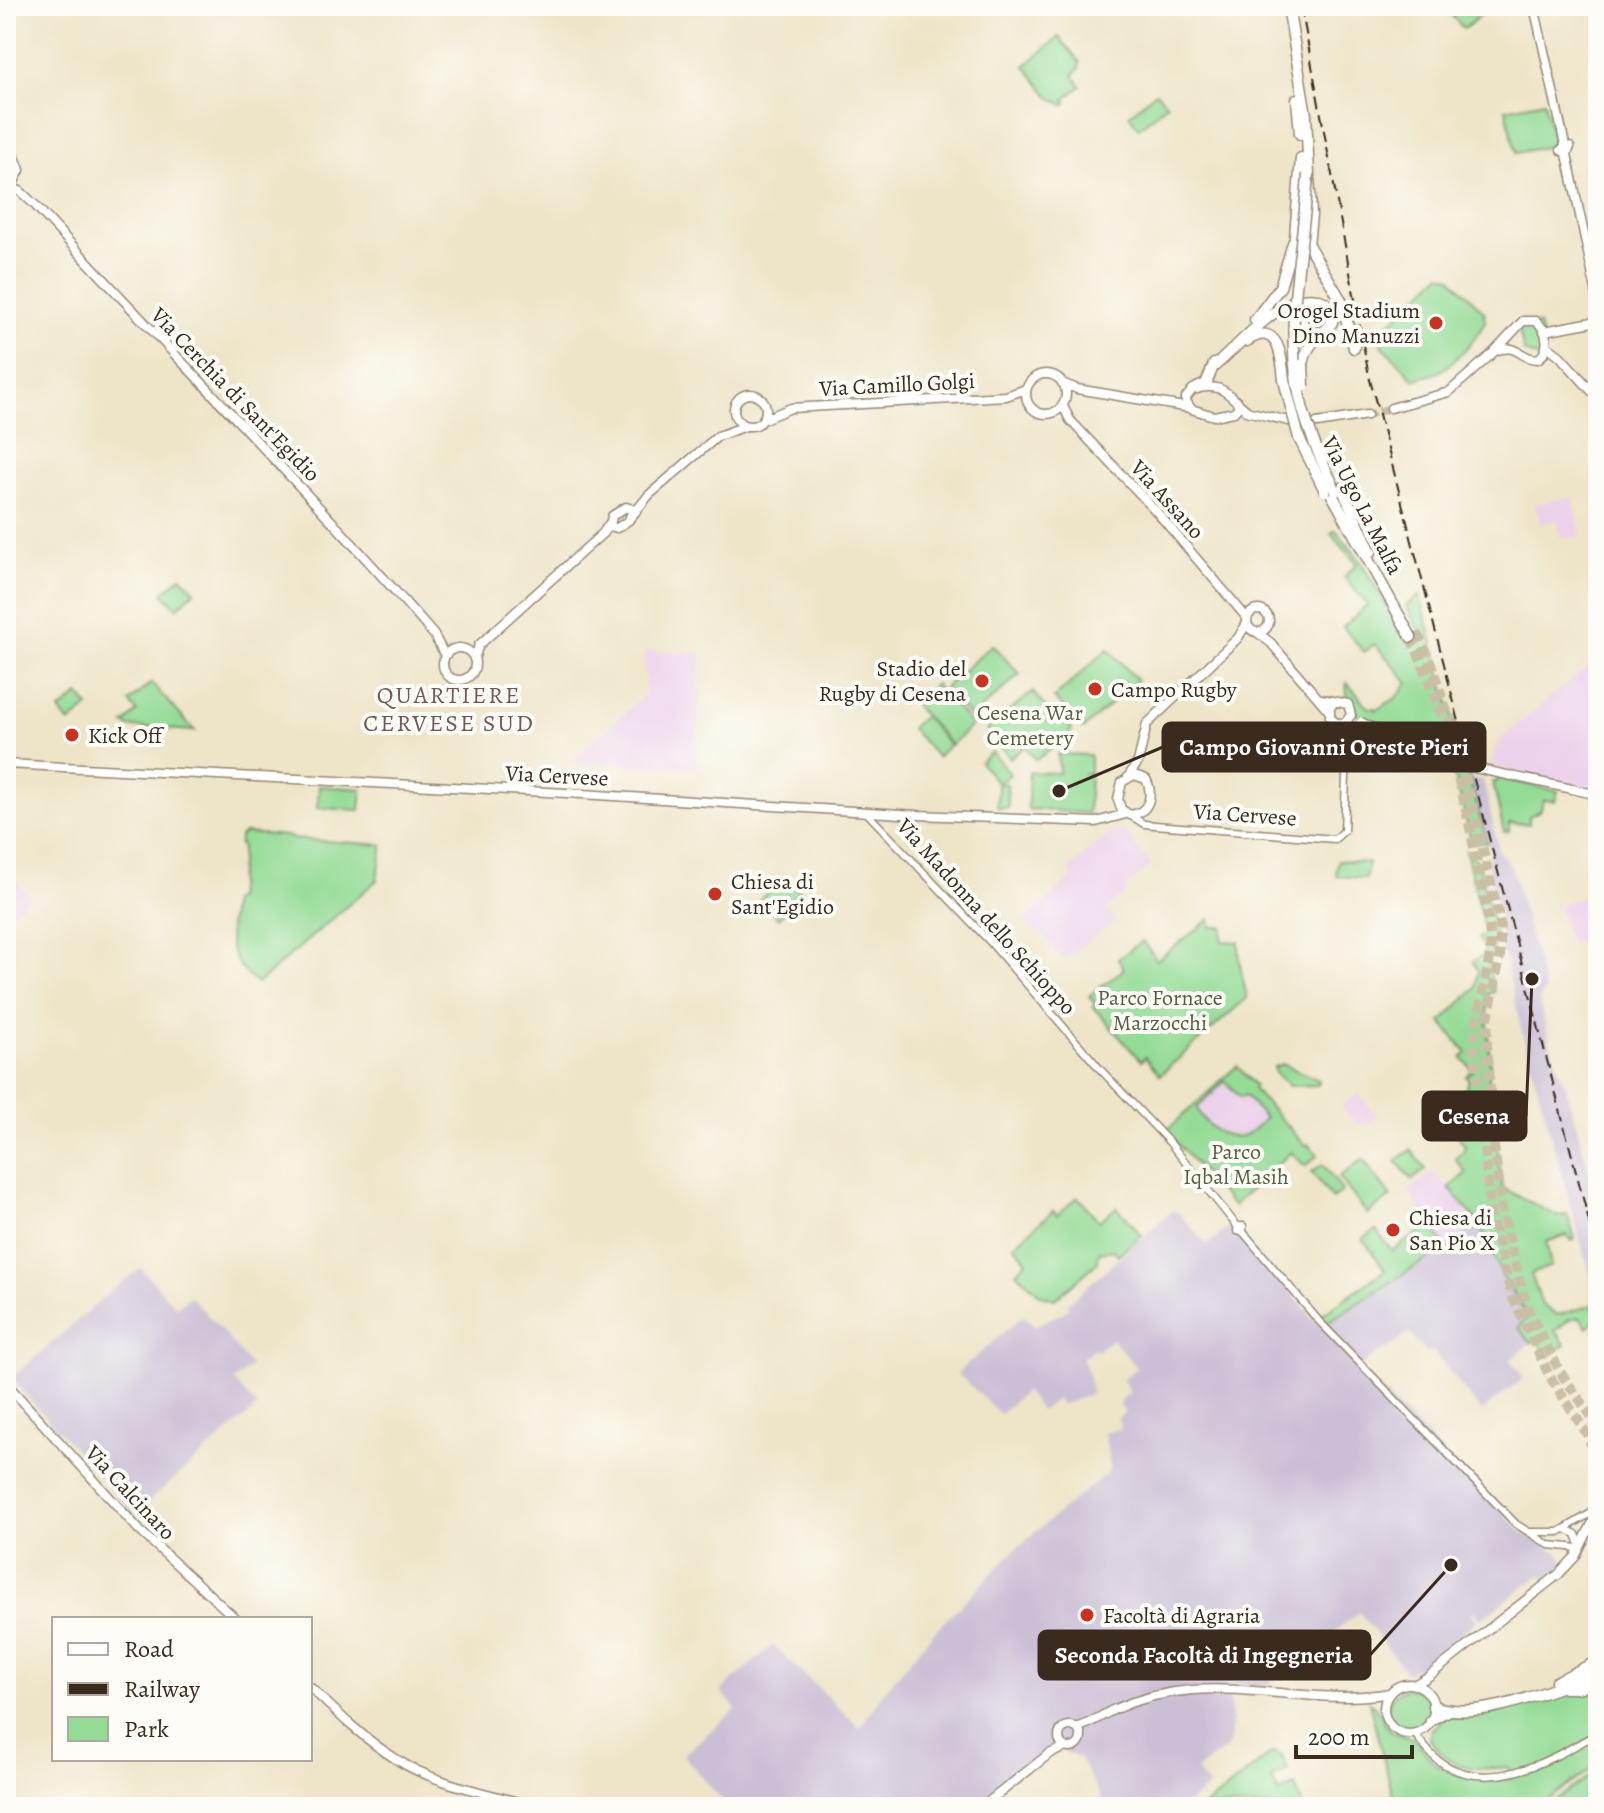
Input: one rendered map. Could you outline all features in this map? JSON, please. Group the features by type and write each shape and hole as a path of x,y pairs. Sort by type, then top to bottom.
{"highway":[{"name":"Via Ugo La Malfa","path":"1281,6 1296,85 1302,148 1288,310 1287,355 1291,383 1300,422 1316,465 1353,534 1414,635"},
{"name":"Via Ugo La Malfa","path":"1288,6 1306,115 1308,174 1294,309 1297,384 1302,409 1323,463 1382,578"},
{"path":"1308,174 1310,251 1344,306 1354,348"},
{"path":"1306,199 1301,322 1314,333 1324,332"},
{"path":"1197,388 1206,384 1222,350 1260,315 1280,287 1290,258 1297,217"},
{"path":"1211,371 1282,306 1306,299 1322,300 1331,307 1334,313 1332,324 1309,347 1303,364 1308,407 1316,432 1371,552"},
{"path":"1225,356 1251,338 1268,336 1281,348 1291,412 1310,464 1353,534"},
{"path":"1211,371 1218,388"},
{"path":"1506,1704 1598,1661"},
{"path":"1433,1706 1447,1711 1475,1712 1598,1673"},
{"path":"1542,1691 1578,1688 1598,1682"},
{"path":"1431,1720 1447,1711"}],"main road":[{"path":"1534,6 1598,300"},
{"path":"6,152 18,161 23,188 34,204"},
{"path":"6,186 14,182 19,174"},
{"name":"Via Cerchia di Sant'Egidio","path":"6,186 20,191 34,204 339,528 434,635"},
{"path":"1391,408 1449,392 1523,321 1532,320 1540,324 1544,331 1547,346 1538,359 1529,358 1508,347 1495,351"},
{"path":"1544,331 1598,321"},
{"path":"1518,327 1523,354"},
{"path":"1547,346 1598,398"},
{"path":"1077,389 1054,413 1036,412 1027,402 1026,389 1032,379 1042,374 1053,375 1077,389 1169,403 1214,416 1249,412 1289,421"},
{"path":"1062,383 1064,401"},
{"path":"1169,403 1178,402 1197,388 1218,388 1232,394 1249,412"},
{"name":"Via Camillo Golgi","path":"760,397 778,407 791,408 1006,396 1026,389"},
{"path":"434,635 445,656 445,672 457,680 465,679 472,673 479,645 603,533 612,526 624,525 649,495 718,436 734,411 736,402 743,396 753,394 760,397 766,407 764,419 755,426 718,436"},
{"name":"Via Camillo Golgi","path":"1006,396 1027,402"},
{"path":"1186,396 1186,403 1191,409"},
{"name":"Via Assano","path":"1064,401 1070,420"},
{"path":"1234,412 1239,406 1238,402"},
{"name":"Via Camillo Golgi","path":"764,419 791,408"},
{"path":"734,411 736,419 746,426"},
{"name":"Via Assano","path":"1054,413 1070,420 1156,511 1247,621"},
{"path":"1317,423 1367,415"},
{"path":"612,526 615,513 649,495"},
{"path":"626,507 633,509 632,516"},
{"path":"1236,605 1265,613 1271,643"},
{"path":"1105,819 1118,799 1121,786 1138,762 1147,724 1238,638 1256,610"},
{"path":"1247,621 1321,699 1331,719 1361,722 1442,761 1597,794"},
{"path":"1238,638 1264,630 1268,625"},
{"path":"434,635 474,659"},
{"path":"445,656 459,648 479,645"},
{"path":"1321,699 1346,702 1346,719"},
{"path":"1329,711 1334,702"},
{"path":"1118,799 1121,809 1128,814 1138,814 1146,808 1150,791 1140,752"},
{"name":"Via Cervese","path":"6,764 734,802 866,812 1096,822 1128,814"},
{"path":"1128,777 1140,775 1146,779"},
{"name":"Via Calcinaro","path":"6,1383 140,1531 234,1617"},
{"path":"1049,1754 1065,1728 1076,1728 1150,1696 1216,1689 1307,1696 1372,1696 1390,1693 1400,1685 1414,1685 1544,1588 1566,1567 1580,1547 1598,1510"},
{"path":"1372,1696 1384,1708 1391,1726 1405,1733 1418,1732 1431,1720 1433,1706 1429,1676"},
{"path":"1414,1685 1429,1694"},
{"path":"312,1689 354,1728 398,1761 432,1776 537,1807"},
{"path":"1384,1708 1390,1693"},
{"path":"982,1807 1049,1754 1066,1747 1077,1747 1096,1720"},
{"path":"1076,1728 1082,1736"},
{"path":"1059,1739 1066,1747"}],"street":[{"name":"Via Cervese","path":"1128,814 1144,824 1152,825 1335,839 1344,831 1346,719"},
{"path":"1146,808 1145,815 1152,825"},
{"name":"Via Madonna dello Schioppo","path":"866,812 991,943 1100,1069 1170,1143 1318,1320 1493,1502 1527,1532 1559,1548"},
{"path":"1564,1530 1598,1510"},
{"path":"1527,1532 1573,1531 1580,1547 1559,1548"},
{"path":"1559,1548 1566,1557 1566,1567"},
{"path":"1418,1732 1424,1746 1437,1760 1463,1773 1503,1774 1544,1763 1598,1733"}],"shaded area":[{"path":"1573,497 1581,537 1561,538 1556,520 1540,524 1535,504"},
{"path":"645,651 701,653 696,768 570,762 645,695"},
{"path":"1598,663 1598,789 1493,767 1495,749 1503,737 1578,674"},
{"path":"1470,778 1483,780 1499,851 1511,866 1545,991 1539,1000 1551,1049 1566,1087 1598,1205 1598,1303 1520,1025 1505,956 1502,955 1501,921 1488,864 1490,851"},
{"path":"1112,831 1124,831 1151,865 1125,887 1128,891 1106,909 1115,921 1064,960 1039,930 1035,932 1025,920 1073,877 1068,869"},
{"path":"6,868 30,898 6,918"},
{"path":"1598,894 1598,936 1569,943 1559,907 1563,903"},
{"path":"1225,1082 1240,1098 1244,1095 1265,1118 1246,1134 1234,1135 1214,1129 1204,1122 1197,1107"},
{"path":"1359,1094 1377,1116 1366,1125 1357,1124 1343,1109 1343,1104"},
{"path":"1434,1172 1478,1222 1446,1247 1408,1191"},
{"path":"1172,1211 1177,1211 1207,1245 1232,1224 1320,1326 1445,1247 1478,1222 1503,1277 1523,1308 1526,1319 1518,1327 1531,1343 1510,1360 1524,1378 1481,1411 1432,1350 1426,1353 1410,1333 1358,1367 1522,1532 1561,1554 1561,1567 1545,1579 1541,1574 1481,1619 1474,1611 1472,1614 1477,1621 1408,1674 1359,1612 1263,1688 1228,1684 1232,1721 1230,1742 1226,1749 1196,1770 1209,1787 1182,1807 1106,1807 1080,1759 1056,1748 1050,1749 975,1807 728,1807 683,1755 736,1709 721,1691 773,1645 860,1728 882,1694 933,1633 1020,1545 1108,1472 1110,1466 1104,1432 1121,1429 1118,1418 1125,1412 1120,1406 1123,1397 1130,1394 1123,1379 1137,1368 1112,1339 1082,1358 1089,1374 1091,1393 1062,1405 1056,1399 1041,1411 1025,1391 1000,1414 957,1373 1023,1316 1035,1326 1064,1312 1069,1307 1067,1304"},
{"path":"141,1268 176,1307 190,1296 222,1331 251,1366 234,1381 257,1407 134,1514 11,1379"}],"green space":[{"path":"1443,6 1481,6 1485,11 1464,29"},
{"path":"1059,37 1080,62 1079,69 1073,75 1081,86 1065,99 1067,103 1064,105 1050,97 1025,66"},
{"path":"1156,92 1167,104 1139,128 1129,115"},
{"path":"1544,101 1554,145 1516,153 1506,109"},
{"name":"Orogel Stadium Dino Manuzzi","path":"1441,274 1451,277 1485,313 1486,319 1472,341 1453,361 1439,372 1415,380 1381,344 1379,333"},
{"path":"1523,324 1539,325 1545,347 1537,357 1524,352 1519,330"},
{"path":"1336,530 1360,560 1387,607 1390,606 1410,646 1425,640 1406,606 1420,596 1487,843 1472,843 1450,759 1377,727 1359,716 1350,705 1347,683 1370,709 1373,707 1376,710 1396,698 1408,682 1375,644 1364,652 1343,627 1368,605 1344,577 1357,564 1331,533"},
{"path":"181,576 195,591 177,608 163,593"},
{"name":"Stadio del Rugby di Cesena","path":"992,645 1020,674 971,718 944,688"},
{"name":"Campo Rugby","path":"1108,649 1137,680 1083,729 1054,698"},
{"path":"151,683 195,731 124,724 137,712 129,702"},
{"path":"935,684 972,725 951,745 914,704"},
{"name":"Cesena War Cemetery","path":"1033,692 1054,717 1059,713 1071,732 1036,760 1025,746 1010,758 987,729"},
{"path":"79,695 89,707 69,723 59,711"},
{"path":"924,716 949,745 937,757 911,728"},
{"path":"992,752 1010,774 998,784 980,762"},
{"path":"1058,754 1090,755 1090,773 1083,773 1090,774 1088,813 1028,809 1029,772 1059,773"},
{"path":"1498,778 1558,791 1555,801 1544,800 1540,811 1529,816 1529,824 1509,823 1509,831 1504,832 1493,782 1497,782"},
{"path":"998,784 1007,784 1008,808 997,807"},
{"path":"319,786 362,789 360,810 318,808"},
{"path":"244,833 383,845 377,880 257,984 239,965 229,936 242,846 239,845 240,837"},
{"path":"1466,851 1478,861 1495,940 1488,965 1494,992 1488,994 1487,1006 1490,1066 1487,1102 1490,1103 1487,1108 1448,1126 1443,1123 1459,1109 1469,1079 1466,1076 1473,1070 1462,1058 1467,1053 1441,1022 1476,988 1478,970 1473,962 1484,955 1485,948 1478,938 1485,934"},
{"path":"1338,860 1368,863 1366,878 1336,876"},
{"path":"786,876 803,895 778,918 760,899"},
{"name":"Parco Fornace Marzocchi","path":"1210,919 1211,927 1223,927 1222,941 1239,942 1247,998 1160,1075 1145,1057 1141,1061 1093,1007 1096,1005 1089,996 1124,969 1118,959 1142,941 1157,960"},
{"path":"1282,1064 1319,1080 1318,1085 1289,1086 1275,1073 1274,1067"},
{"name":"Parco Iqbal Masih","path":"1237,1066 1255,1086 1253,1089 1318,1155 1305,1166 1291,1152 1233,1206 1166,1131","holes":["1225,1081 1240,1098 1245,1095 1265,1118 1253,1130 1237,1137 1216,1130 1197,1108"]},
{"path":"1493,1112 1502,1188 1559,1217 1567,1214 1575,1239 1572,1241 1567,1235 1546,1242 1551,1266 1531,1274 1542,1305 1557,1315 1593,1305 1596,1318 1587,1327 1580,1317 1569,1319 1555,1331 1565,1344 1549,1357 1536,1339 1531,1343 1518,1327 1526,1319 1523,1308 1503,1277 1478,1222 1449,1188 1466,1173 1455,1158 1465,1146 1454,1130"},
{"path":"1411,1150 1426,1169 1412,1180 1396,1161"},
{"path":"1363,1159 1391,1197 1367,1214 1339,1177"},
{"path":"1323,1164 1342,1191 1332,1199 1312,1172"},
{"path":"1078,1197 1099,1221 1117,1207 1142,1235 1118,1255 1114,1250 1099,1252 1098,1262 1055,1299 1041,1295 1016,1272 1027,1261 1014,1245 1053,1211 1057,1215"},
{"path":"1430,1225 1446,1247 1326,1323 1320,1316 1385,1270 1363,1239 1376,1230 1392,1251"},
{"path":"1598,1686 1598,1765 1544,1805 1396,1807 1369,1702 1377,1708 1392,1731 1416,1741 1432,1760 1450,1772 1480,1778 1511,1778 1508,1767 1473,1768 1454,1762 1429,1738 1431,1730 1445,1717 1478,1716"},
{"path":"1409,1689 1424,1695 1430,1710 1424,1725 1409,1731 1394,1725 1388,1710 1394,1695"},
{"path":"1273,1752 1281,1755 1288,1770 1272,1778 1278,1793 1295,1786 1303,1807 1204,1807"},
{"path":"1598,1771 1598,1807 1545,1807"}],"tunnel":[{"path":"1367,415 1391,408"},
{"path":"1417,633 1431,663 1459,750 1500,921 1500,956 1488,1019 1487,1043 1492,1130 1502,1212 1526,1305 1560,1372 1590,1414 1598,1433"},
{"path":"1411,637 1452,753 1489,922 1490,952 1474,1043 1491,1216 1512,1296 1549,1375 1587,1434 1598,1463"}],"railway":[{"path":"1301,6 1369,376 1598,1256"}],"place":[{"name":"Orogel Stadium Dino Manuzzi","path":"1436,323"},
{"name":"Stadio del Rugby di Cesena","path":"982,681"},
{"name":"Campo Rugby","path":"1095,689"},
{"name":"Kick Off","path":"72,735"},
{"name":"Campo Giovanni Oreste Pieri","path":"1059,791"},
{"name":"Chiesa di Sant'Egidio","path":"715,894"},
{"name":"Cesena","path":"1532,979"},
{"name":"Chiesa di San Pio X","path":"1393,1230"},
{"name":"Seconda Facoltà di Ingegneria","path":"1451,1565"},
{"name":"Facoltà di Agraria","path":"1087,1615"}],"district":[{"name":"QUARTIERE CERVESE SUD","path":"449,709"}]}
